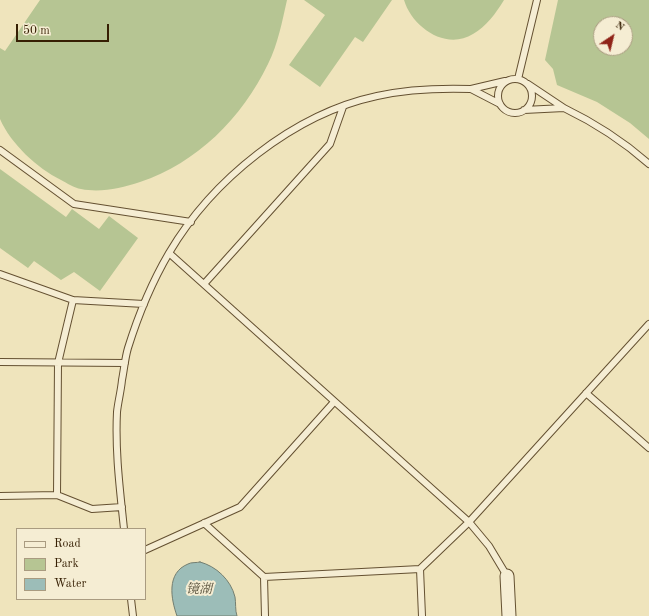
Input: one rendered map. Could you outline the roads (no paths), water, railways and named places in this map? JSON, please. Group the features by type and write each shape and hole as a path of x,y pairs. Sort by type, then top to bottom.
{"street":[{"path":"507,576 509,616"}],"lane":[{"path":"518,80 537,0"},
{"path":"500,104 498,99 500,88 503,84 518,80 564,108 608,132 649,164"},
{"path":"124,528 116,460 117,411 128,349 144,304 169,253 191,222 237,171 270,144 300,126 343,107 376,96 427,88 470,89 518,80 528,85 532,96 528,107 524,110"},
{"path":"470,89 500,104 503,108 513,113 524,110 564,108"},
{"path":"204,284 330,144 343,107"},
{"path":"1,151 74,204 191,222"},
{"path":"169,253 469,522 489,546 507,576"},
{"path":"0,274 73,300 144,304"},
{"path":"57,495 58,363 73,300"},
{"path":"204,523 264,577 420,569 469,522 649,324"},
{"path":"0,362 125,363"},
{"path":"586,393 649,448"},
{"path":"146,550 240,507 334,402"},
{"path":"0,496 57,495 92,509 122,507"},
{"path":"420,569 422,616"},
{"path":"264,577 265,616"},
{"path":"131,600 133,616"}],"water":[{"name":"镜湖","path":"200,562 217,570 230,585 235,597 237,616 177,616 172,594 173,580 181,568 189,563"}]}
